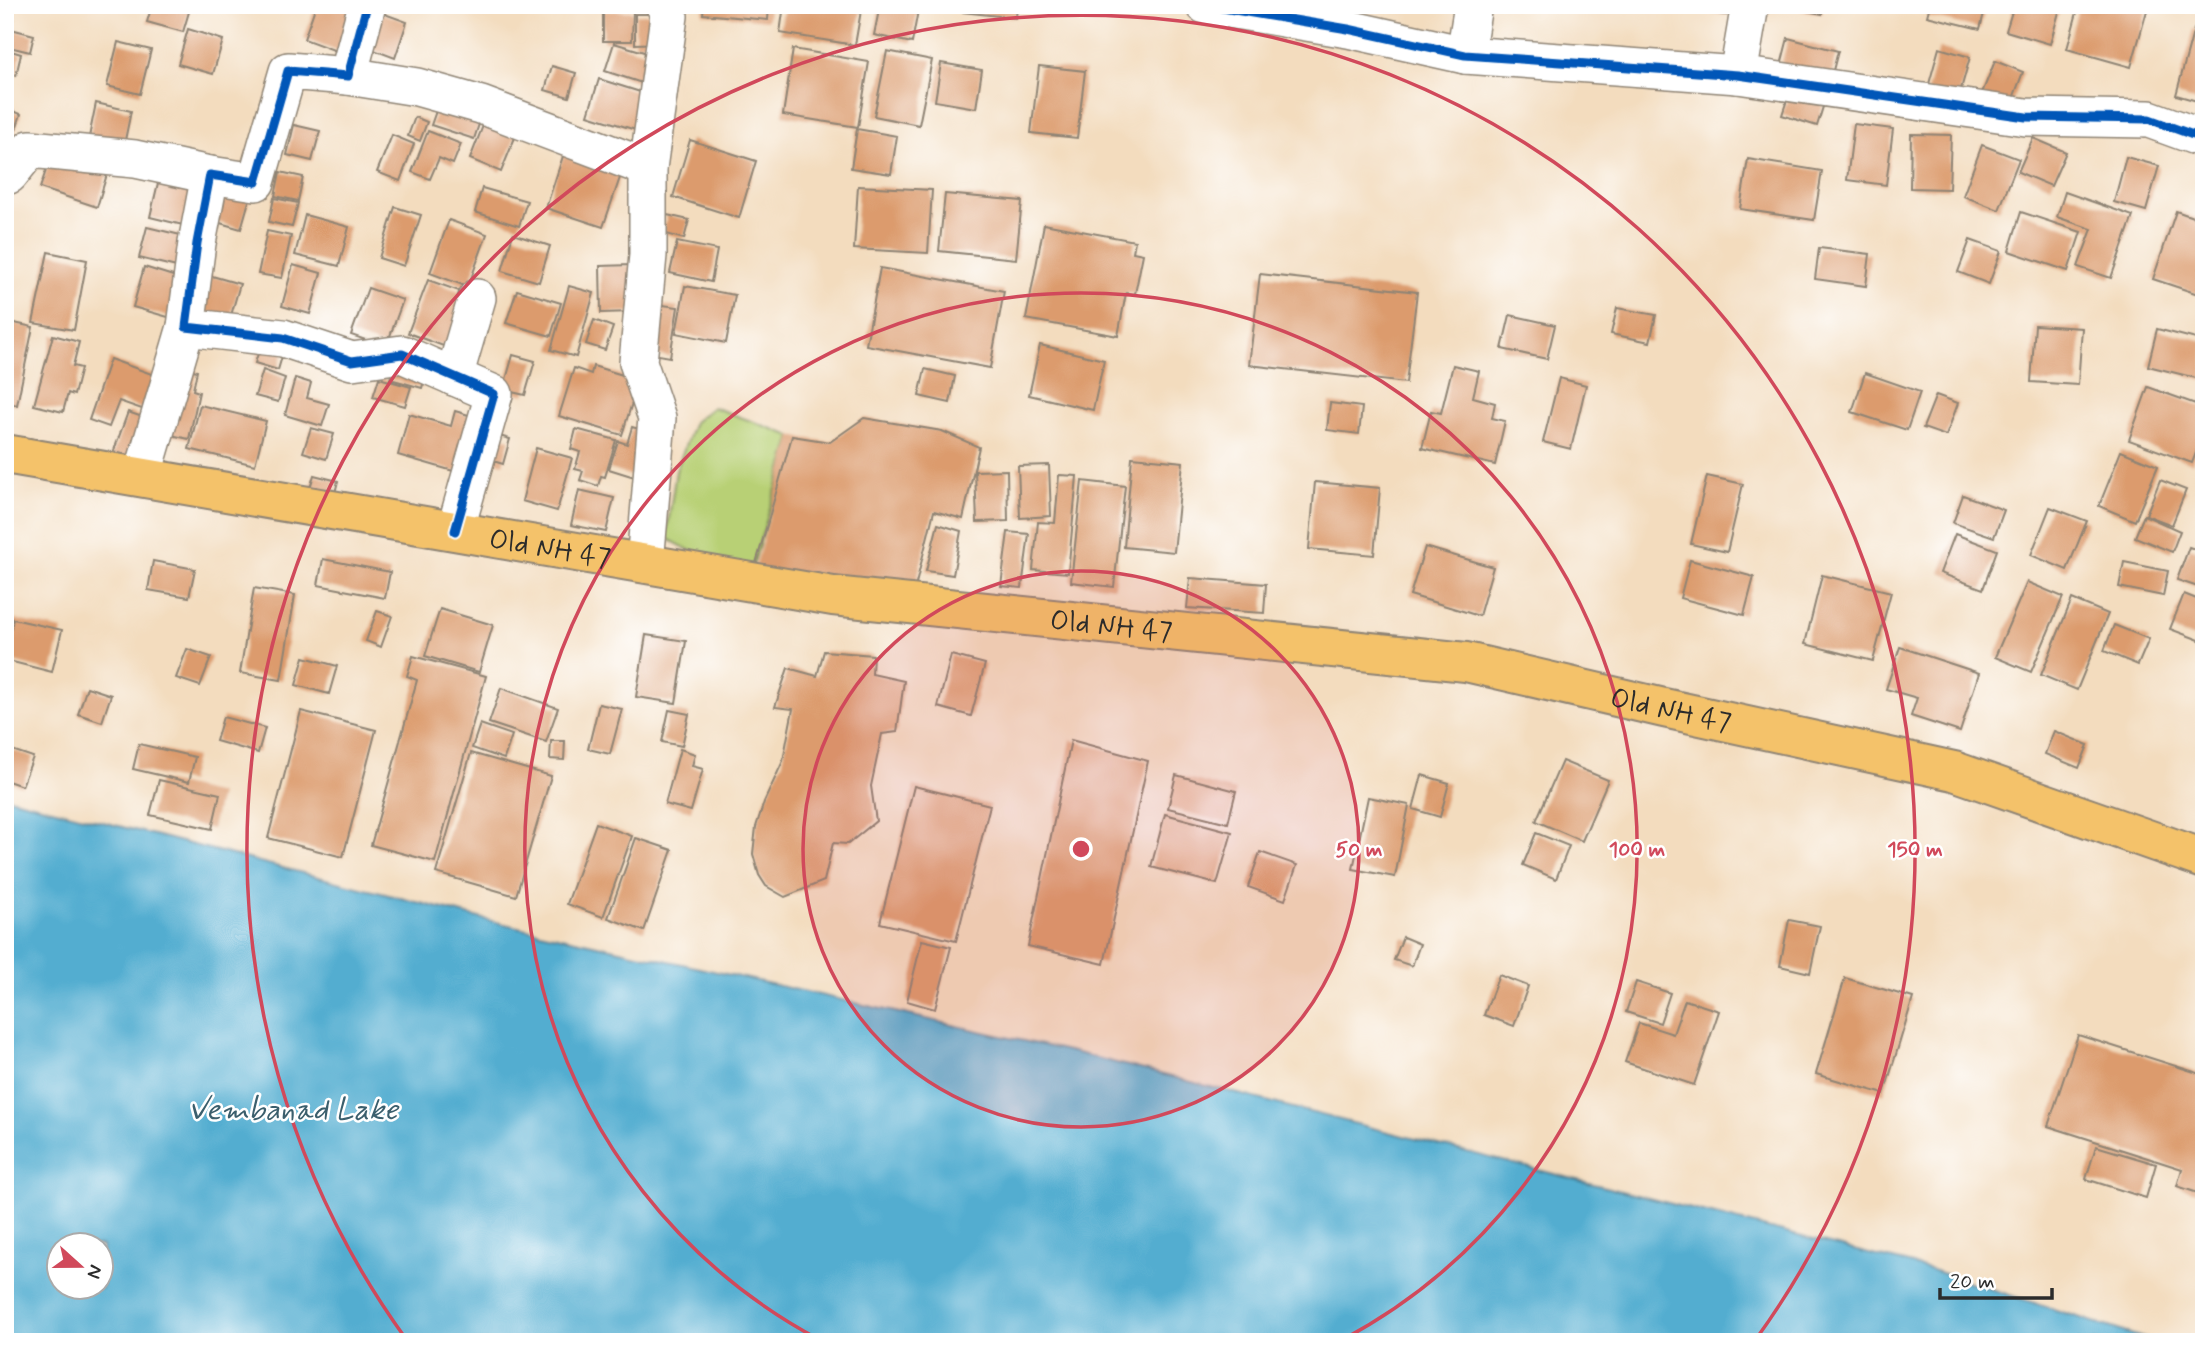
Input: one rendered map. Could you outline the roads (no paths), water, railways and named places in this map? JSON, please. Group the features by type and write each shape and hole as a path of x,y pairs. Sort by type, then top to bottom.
{"main road":[{"name":"Old NH 47","path":"5,454 833,596 1466,662 1954,771 2204,859"}],"street":[{"path":"348,76 367,5"},
{"path":"645,564 657,418 638,362 648,255 648,168 669,16 665,5"},
{"path":"1205,5 1348,29 1465,55 1738,75 2026,117 2150,119 2204,139"},
{"path":"1465,55 1473,5"},
{"path":"1738,75 1750,5"},
{"path":"5,174 9,175 30,149 135,159 210,175 256,181 288,71 348,76 417,87 481,105 648,168"},
{"path":"142,477 186,327 197,243 210,175"},
{"path":"454,377 477,298"},
{"path":"186,327 283,338 352,362 402,354 494,394 455,531"}],"water":[{"name":"Vembanad Lake","path":"5,797 487,920 1077,1053 1932,1270 2155,1342 5,1342"}]}
